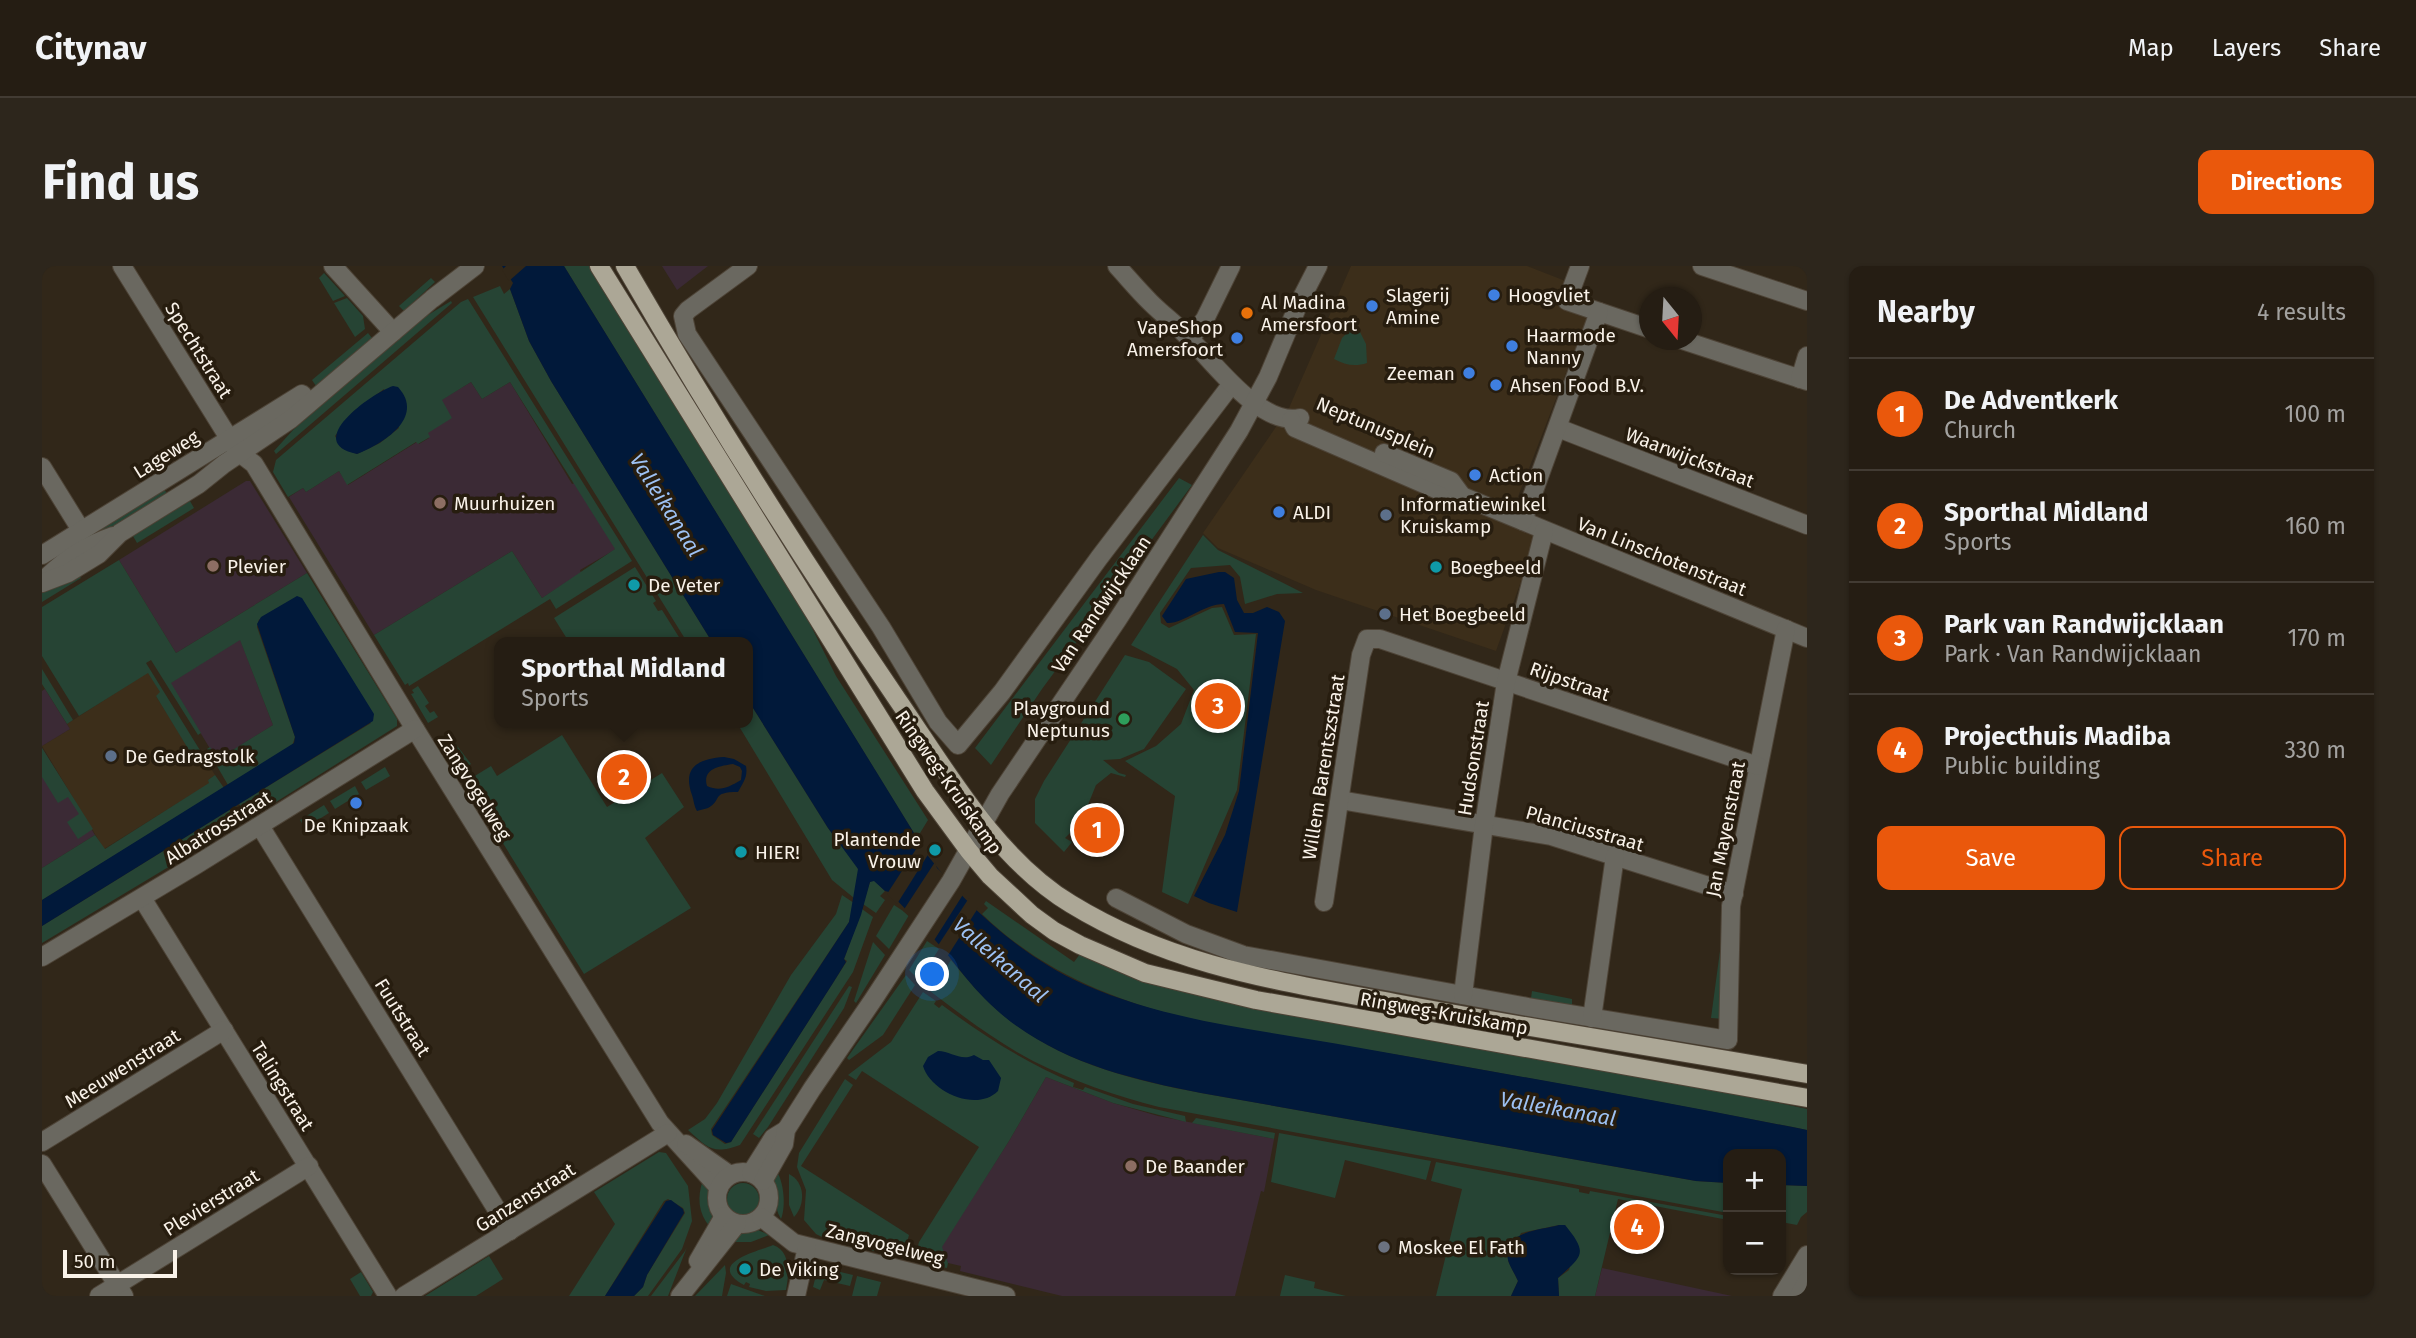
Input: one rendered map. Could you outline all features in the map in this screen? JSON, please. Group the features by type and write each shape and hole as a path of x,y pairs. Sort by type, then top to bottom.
{"main road":[{"name":"Ringweg-Kruiskamp","path":"599,266 889,734 969,851 1010,896 1054,931 1113,961 1145,973 1268,1003 1807,1098"},
{"name":"Ringweg-Kruiskamp","path":"625,266 744,463 837,608 982,821 1020,864 1068,902 1124,933 1200,963 1252,976 1458,1015 1807,1074"}],"street":[{"name":"Spechtstraat","path":"122,266 229,439 245,457"},
{"path":"333,266 393,332"},
{"path":"42,582 62,562 92,543 120,533 199,484 230,474 245,457 267,449 291,419 309,403 475,266"},
{"name":"Ringweg-Kruiskamp","path":"748,266 695,303 683,316 687,334 881,627 937,722 958,745"},
{"name":"Neptunusplein","path":"1116,266 1191,339 1231,385 1255,402 1290,420 1295,428 1442,484"},
{"path":"1191,339 1205,318 1231,266"},
{"name":"Van Randwijcklaan","path":"757,1177 784,1144 786,1130 835,1052 873,1000 951,881 969,851 982,821 1239,431 1318,266"},
{"path":"1580,266 1567,301 1639,325"},
{"path":"1702,266 1807,301"},
{"path":"1523,521 1599,312"},
{"path":"1702,347 1804,380 1807,356"},
{"name":"Van Randwijcklaan","path":"958,745 1002,692 1099,558 1231,385"},
{"name":"Lageweg","path":"42,555 302,394 309,403"},
{"name":"Waarwijckstraat","path":"1558,428 1807,525"},
{"name":"Zangvogelweg","path":"245,457 259,472 415,730 668,1133 724,1182"},
{"path":"42,467 81,530"},
{"name":"Van Linschotenstraat","path":"1442,484 1451,481 1462,496 1807,638"},
{"name":"Hudsonstraat","path":"1463,995 1484,825 1506,682 1544,531"},
{"name":"Jan Mayenstraat","path":"1728,1040 1731,914 1786,629"},
{"name":"Rijpstraat","path":"1367,639 1380,639 1758,766"},
{"name":"Willem Barentszstraat","path":"1324,902 1361,655 1367,639"},
{"name":"Albatrosstraat","path":"42,957 415,730"},
{"name":"Planciusstraat","path":"1340,800 1551,836 1734,894"},
{"name":"Fuutstraat","path":"260,826 510,1231"},
{"path":"1592,1018 1615,856"},
{"name":"Talingstraat","path":"142,898 388,1296"},
{"name":"Ringweg-Kruiskamp","path":"1116,898 1186,934 1244,955 1728,1040"},
{"name":"Meeuwenstraat","path":"42,1142 224,1030"},
{"name":"Ganzenstraat","path":"404,1296 668,1133"},
{"path":"42,1164 120,1291"},
{"name":"Plevierstraat","path":"99,1296 120,1291 309,1166"},
{"path":"738,1172 757,1177 767,1188 769,1203 761,1217 746,1224 731,1220 717,1203 724,1182 738,1172"},
{"name":"Zangvogelweg","path":"761,1217 794,1243 1006,1296"},
{"path":"680,1296 731,1220"},
{"path":"796,1296 807,1247"},
{"path":"1782,1296 1807,1255"},
{"path":"1799,1296 1807,1281"}],"shaded area":[{"path":"662,266 708,266 677,290"},
{"path":"1351,266 1527,266 1568,282 1558,306 1588,316 1507,525 1537,537 1496,651 1316,590 1218,548 1203,533 1289,408"},
{"name":"Muurhuizen","path":"471,382 482,399 510,382 572,484 575,483 616,549 580,570 581,573 542,598 512,551 374,635 289,497 303,488 306,492 339,471 348,485 417,442 419,444 429,438 427,433 441,400"},
{"name":"Plevier","path":"250,481 307,573 176,653 119,560"},
{"path":"240,639 273,725 217,760 170,683"},
{"path":"148,672 161,693 156,696 201,768 208,764 215,775 208,780 210,783 104,849 42,746 70,729 67,724"},
{"path":"45,689 70,729 42,746 42,691"},
{"path":"42,748 95,835 42,868"},
{"name":"De Baander","path":"1046,1077 1113,1103 1158,1116 1274,1139 1264,1192 1261,1191 1235,1296 1062,1296 960,1271 961,1266 948,1263 941,1247 1009,1141"},
{"path":"1602,1268 1732,1296 1595,1296"}],"green space":[{"path":"564,266 590,266 801,606 836,676 928,820 917,838"},
{"path":"324,273 345,296 333,301 319,278"},
{"path":"431,278 435,282 404,311 399,306"},
{"path":"500,286 504,294 510,289 529,341 551,381 709,637 684,637 473,297"},
{"path":"347,298 363,316 365,329 355,337 334,303"},
{"path":"468,299 632,561 556,609 550,599 409,686 408,683 405,685 374,635 512,551 542,598 615,549 510,382 482,399 471,382 442,400 452,418 428,433 430,437 418,444 416,442 347,485 339,471 306,492 303,488 288,497 273,472 276,460 461,302","holes":["384,389 399,428 380,443 357,454 342,448 335,436 353,412"]},
{"path":"451,301 452,303 276,454 274,451 293,430 423,318"},
{"path":"1356,324 1366,344 1367,363 1342,363 1334,359 1342,338"},
{"path":"368,333 372,338 316,386 312,380"},
{"path":"1179,478 1192,485 1042,689 991,765 975,748"},
{"path":"163,487 167,494 84,544 80,538"},
{"path":"190,501 194,508 137,543 133,536"},
{"path":"1203,535 1218,550 1303,593 1277,594 1245,604 1240,577 1230,565 1191,568 1160,613 1161,623 1169,628 1212,608 1222,607 1234,635 1256,634 1237,790 1188,904 1162,892 1175,796 1125,761 1156,746 1181,724 1194,690 1177,669 1131,645"},
{"path":"119,560 176,653 307,573 397,719 397,726 249,819 239,804 371,723 259,619 257,627 295,737 292,746 228,785 207,749 210,747 218,759 273,725 240,640 171,683 201,733 198,735 151,660 146,663 206,760 198,765 156,696 160,692 148,673 79,716 42,656 42,607"},
{"path":"635,567 656,601 653,603 658,611 662,610 679,637 566,637 554,618"},
{"path":"77,572 81,578 42,602 42,593"},
{"name":"Playground Neptunus","path":"1125,655 1149,662 1186,689 1144,749 1120,759 1103,760 1119,773 1126,775 1125,777 1111,773 1096,785 1079,827 1065,838 1072,842 1064,852 1035,823 1035,799"},
{"path":"42,669 73,720 67,724 42,684"},
{"path":"418,686 429,703 425,706 430,713 434,711 438,717 428,723 411,694"},
{"path":"753,708 828,828 857,866 859,873 854,898 832,880 740,728 753,728"},
{"path":"562,735 607,807 662,773 684,807 645,838 691,908 584,974 465,782 491,766 497,776"},
{"path":"455,743 471,764 458,772 445,749"},
{"path":"42,748 93,829 78,839 67,822 79,814 68,797 58,803 42,777"},
{"path":"385,767 390,776 366,790 361,782"},
{"path":"215,775 224,788 42,900 42,868 95,835 105,849 209,783 208,780"},
{"path":"355,786 359,794 335,809 330,801"},
{"path":"324,805 329,813 305,828 300,820"},
{"path":"236,806 245,821 42,943 42,926"},
{"path":"874,880 885,891 880,896 885,900 876,913 863,904 870,882"},
{"path":"842,895 854,903 849,922 711,1129 712,1135 725,1144 731,1142 847,961 844,959 862,909 873,917 853,972 740,1145 723,1149 711,1148 688,1130 705,1119 717,1103 791,975 836,914"},
{"path":"986,901 1074,962 1080,954 1807,1109 1807,1130 1189,1019 1132,1002 1078,981 1028,952 982,914 988,908 984,904"},
{"path":"894,905 909,915 889,949 876,936"},
{"path":"1724,921 1724,1019 1711,1018"},
{"path":"927,941 939,949 919,980 909,970"},
{"path":"873,942 885,955 856,1003 854,1001"},
{"path":"951,960 1003,1015 1048,1045 1072,1057 1122,1075 1201,1093 1696,1181 1723,1183 1723,1212 1159,1107 1111,1093 1033,1061 978,1027 926,988 941,965 946,968"},
{"path":"906,975 915,985 883,1035 849,1060 847,1058"},
{"path":"849,986 852,987 844,1008 759,1138 753,1134"},
{"path":"1532,991 1572,999 1572,1006 1531,998"},
{"path":"923,992 936,1001 934,1004 939,1008 942,1005 1006,1048 1074,1083 1073,1087 1083,1090 1085,1087 1133,1104 1185,1116 1186,1122 1113,1103 1046,1077 942,1247 948,1263 947,1268 914,1261 919,1242 979,1147 862,1071 856,1080 848,1075 891,1042"},
{"path":"845,1079 853,1085 801,1166 909,1235 903,1258 826,1239 816,1234 804,1220 806,1190 797,1167 799,1153"},
{"path":"1196,1118 1275,1133 1274,1139 1192,1123"},
{"path":"1279,1133 1431,1161 1426,1180 1345,1160 1335,1198 1271,1182"},
{"path":"659,1152 666,1153 688,1186 692,1221 682,1249 648,1296 634,1296 643,1287 647,1275 685,1213 683,1208 668,1199 664,1201 605,1296 569,1296 615,1224 594,1192"},
{"path":"1436,1162 1579,1189 1579,1192 1589,1194 1590,1191 1723,1215 1723,1219 1618,1199 1595,1296 1559,1296 1558,1278 1569,1270 1576,1242 1565,1225 1559,1225 1521,1233 1508,1261 1518,1281 1511,1296 1436,1296 1462,1189 1431,1181"},
{"path":"776,1170 783,1194 781,1219 774,1195"},
{"path":"789,1174 798,1182 802,1194 801,1206 794,1217 789,1205"},
{"path":"703,1180 711,1203 710,1227 700,1205"},
{"path":"743,1183 754,1188 759,1199 754,1210 743,1215 732,1210 727,1199 732,1188"},
{"path":"1786,1185 1807,1186 1807,1212 1797,1225 1786,1223"},
{"path":"758,1230 769,1235 751,1242 733,1242 741,1233"},
{"path":"773,1245 783,1252 786,1258 786,1290 766,1291 749,1287 750,1284 746,1282 744,1285 733,1277 730,1270 732,1264 748,1254"},
{"path":"687,1247 668,1296 651,1296 685,1251"},
{"path":"489,1256 503,1279 476,1296 425,1296"},
{"path":"725,1265 722,1296 695,1296"},
{"path":"824,1268 853,1275 850,1286 824,1280 820,1290 813,1287 817,1271"},
{"path":"361,1272 373,1292 371,1296 360,1296 350,1279"},
{"path":"1285,1275 1315,1282 1314,1288 1346,1296 1280,1296"},
{"path":"857,1276 881,1282 877,1296 852,1296"},
{"path":"731,1284 765,1296 727,1296"}],"water":[{"name":"Valleikanaal","path":"502,266 564,266 917,841 970,904 1012,941 1035,957 1083,984 1116,997 1183,1016 1807,1130 1807,1186 1786,1185 1786,1149 1723,1149 1723,1183 1696,1181 1201,1093 1114,1072 1058,1051 1008,1019 980,994 940,946 889,892 874,881 870,882 844,959 846,962 833,983 731,1142 726,1143 713,1135 712,1130 849,922 858,869 828,828 753,708 753,637 709,637 551,381 529,341 510,289 513,283"},
{"path":"393,386 398,387 405,398 407,409 397,428 378,444 357,454 342,448 336,440 338,430 346,419 370,398"},
{"path":"1225,572 1234,578 1237,600 1244,613 1253,613 1267,607 1279,612 1285,621 1237,912 1194,896 1225,835 1239,791 1258,633 1235,632 1224,604 1209,607 1173,622 1167,623 1162,616 1186,579"},
{"path":"297,596 302,598 374,714 373,721 42,926 42,900 294,743 295,737 257,624 261,617"},
{"path":"724,757 746,766 743,783 738,792 724,793 708,808 697,811 689,785 691,771 694,766 707,760","holes":["733,764 740,767 741,780 724,788 707,786 707,776 713,769"]},
{"path":"938,1051 960,1057 974,1055 989,1060 1001,1078 998,1091 978,1100 966,1099 944,1091 927,1075 923,1066 928,1057"},
{"path":"671,1200 683,1209 684,1213 647,1275 643,1287 634,1296 605,1296 666,1201"},
{"path":"1565,1225 1573,1235 1580,1254 1573,1265 1558,1278 1559,1296 1511,1296 1518,1281 1508,1260 1507,1250 1511,1243 1524,1234"}],"pier":[{"path":"506,266 526,266 509,281 502,270"},
{"path":"920,843 929,853 897,904 887,894"},
{"path":"935,862 937,868 964,893 933,942 903,911"},
{"path":"969,898 978,908 947,957 937,947"}],"place":[{"name":"Hoogvliet","path":"1494,295"},
{"name":"Slagerij Amine","path":"1372,306"},
{"name":"Al Madina Amersfoort","path":"1247,313"},
{"name":"VapeShop Amersfoort","path":"1237,338"},
{"name":"Haarmode Nanny","path":"1512,346"},
{"name":"Zeeman","path":"1469,373"},
{"name":"Ahsen Food B.V.","path":"1496,385"},
{"name":"Action","path":"1475,475"},
{"name":"Muurhuizen","path":"440,503"},
{"name":"ALDI","path":"1279,512"},
{"name":"Informatiewinkel Kruiskamp","path":"1386,515"},
{"name":"Plevier","path":"213,566"},
{"name":"Boegbeeld","path":"1436,567"},
{"name":"De Veter","path":"634,585"},
{"name":"Het Boegbeeld","path":"1385,614"},
{"name":"Park van Randwijcklaan","path":"1218,706"},
{"name":"Playground Neptunus","path":"1124,719"},
{"name":"De Gedragstolk","path":"111,756"},
{"name":"Sporthal Midland","path":"624,777"},
{"name":"De Knipzaak","path":"356,803"},
{"name":"De Adventkerk","path":"1097,830"},
{"name":"Plantende Vrouw","path":"935,850"},
{"name":"HIER!","path":"741,852"},
{"name":"De Baander","path":"1131,1166"},
{"name":"Projecthuis Madiba","path":"1637,1227"},
{"name":"Moskee El Fath","path":"1384,1247"},
{"name":"De Viking","path":"745,1269"}]}
